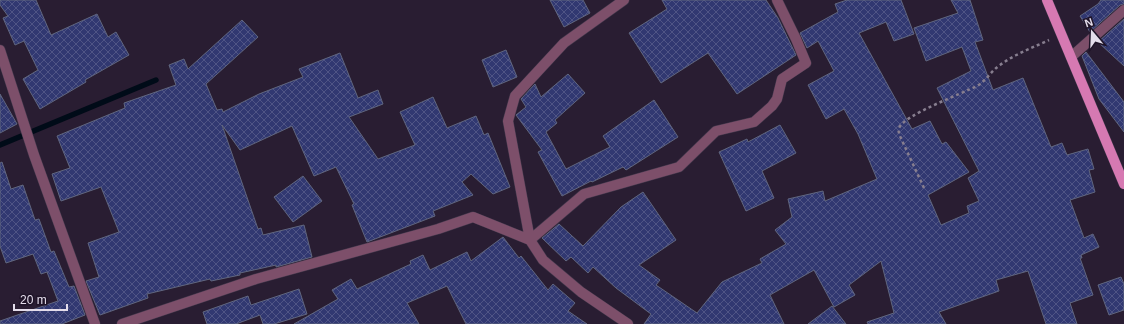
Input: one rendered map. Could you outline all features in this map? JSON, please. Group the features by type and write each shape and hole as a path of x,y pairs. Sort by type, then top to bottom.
{"main road":[{"path":"1047,0 1124,184"}],"street":[{"path":"624,0 564,43 515,96 508,121 530,240 543,260 581,292 628,324"},
{"path":"530,240 584,194 679,167 716,131 754,122 772,106 777,99 782,79 806,63 777,0"},
{"path":"1071,57 1124,10"},
{"path":"0,50 34,155 95,324"},
{"path":"122,324 256,279 438,229 473,217 530,240"}],"path":[{"path":"924,188 899,134 899,128 904,122 917,114 978,85 989,77 998,66 1013,56 1062,35"}],"building":[{"path":"0,0 36,0 51,35 97,14 108,37 116,32 129,55 85,80 86,82 40,109 23,79 38,70 24,41 15,45 3,18 8,16 0,5"},
{"path":"550,0 583,0 590,13 564,27"},
{"path":"662,0 766,0 778,18 796,55 737,94 708,53 661,83 629,33 667,9"},
{"path":"847,0 901,0 914,34 894,41 886,22 859,33 912,129 930,121 942,144 946,142 969,172 928,195 941,225 969,213 967,206 979,201 968,178 979,171 937,88 971,71 962,47 926,61 914,28 958,13 951,0 970,0 983,40 975,42 993,90 1023,78 1051,147 1062,143 1067,155 1088,149 1094,169 1089,170 1095,192 1070,200 1084,238 1093,234 1099,247 1081,255 1082,258 1080,258 1093,295 1070,303 1077,324 1046,324 1028,271 996,280 999,291 939,312 946,324 868,324 867,322 894,313 881,261 849,285 855,295 834,307 814,270 770,295 784,324 644,324 651,314 616,288 593,267 588,273 571,257 566,261 542,238 559,224 583,246 621,207 643,192 676,240 639,265 660,280 656,285 697,313 722,282 762,263 760,259 786,244 775,230 792,217 788,199 823,191 825,201 877,179 858,134 844,109 826,119 808,85 834,71 818,41 807,48 800,33 838,12 835,4"},
{"path":"1101,0 1124,0 1124,4 1120,5 1090,32 1080,16 1098,4"},
{"path":"1124,19 1124,66 1098,42"},
{"path":"242,20 258,37 206,84 217,110 222,109 223,112 259,94 303,77 299,69 340,53 358,98 378,90 383,104 349,117 378,159 415,145 400,112 433,97 447,128 476,116 484,135 488,133 510,187 493,194 471,174 462,182 473,195 433,211 435,216 367,242 352,205 354,204 336,167 314,176 292,126 240,150 222,125 258,229 261,228 263,235 304,225 312,257 276,267 276,265 240,273 240,275 211,281 210,279 147,294 148,298 100,315 86,281 99,277 88,243 119,232 101,187 61,201 52,174 70,168 57,136 125,108 124,103 176,85 169,65 184,59 188,69"},
{"path":"506,50 517,77 493,87 482,60"},
{"path":"1086,52 1124,102 1124,132 1099,99 1082,56"},
{"path":"568,74 585,93 555,120 557,123 546,132 566,169 610,147 603,136 654,100 678,137 626,170 623,167 562,196 538,152 542,150 516,115 526,107 521,99 535,84 541,97"},
{"path":"0,94 17,124 0,133"},
{"path":"780,125 796,153 762,171 774,198 746,211 719,152 747,139 748,142"},
{"path":"2,162 11,189 23,185 35,220 39,219 51,252 54,251 69,287 74,286 85,315 62,324 0,324 0,321 58,301 47,272 41,274 33,254 6,263 0,246 0,163"},
{"path":"303,176 322,201 293,222 274,197"},
{"path":"503,237 519,258 521,256 548,290 553,284 575,303 568,311 587,324 466,324 447,286 407,303 419,324 294,324 338,299 332,290 351,279 357,289 411,264 410,261 423,255 430,270 467,252 471,261"},
{"path":"1121,277 1124,284 1124,310 1109,315 1098,285"},
{"path":"299,289 307,314 274,324 263,324 260,315 236,324 207,324 203,312 248,296 251,305"},
{"path":"832,306 846,324 808,324"}],"waterway":[{"path":"0,145 156,80"}]}
